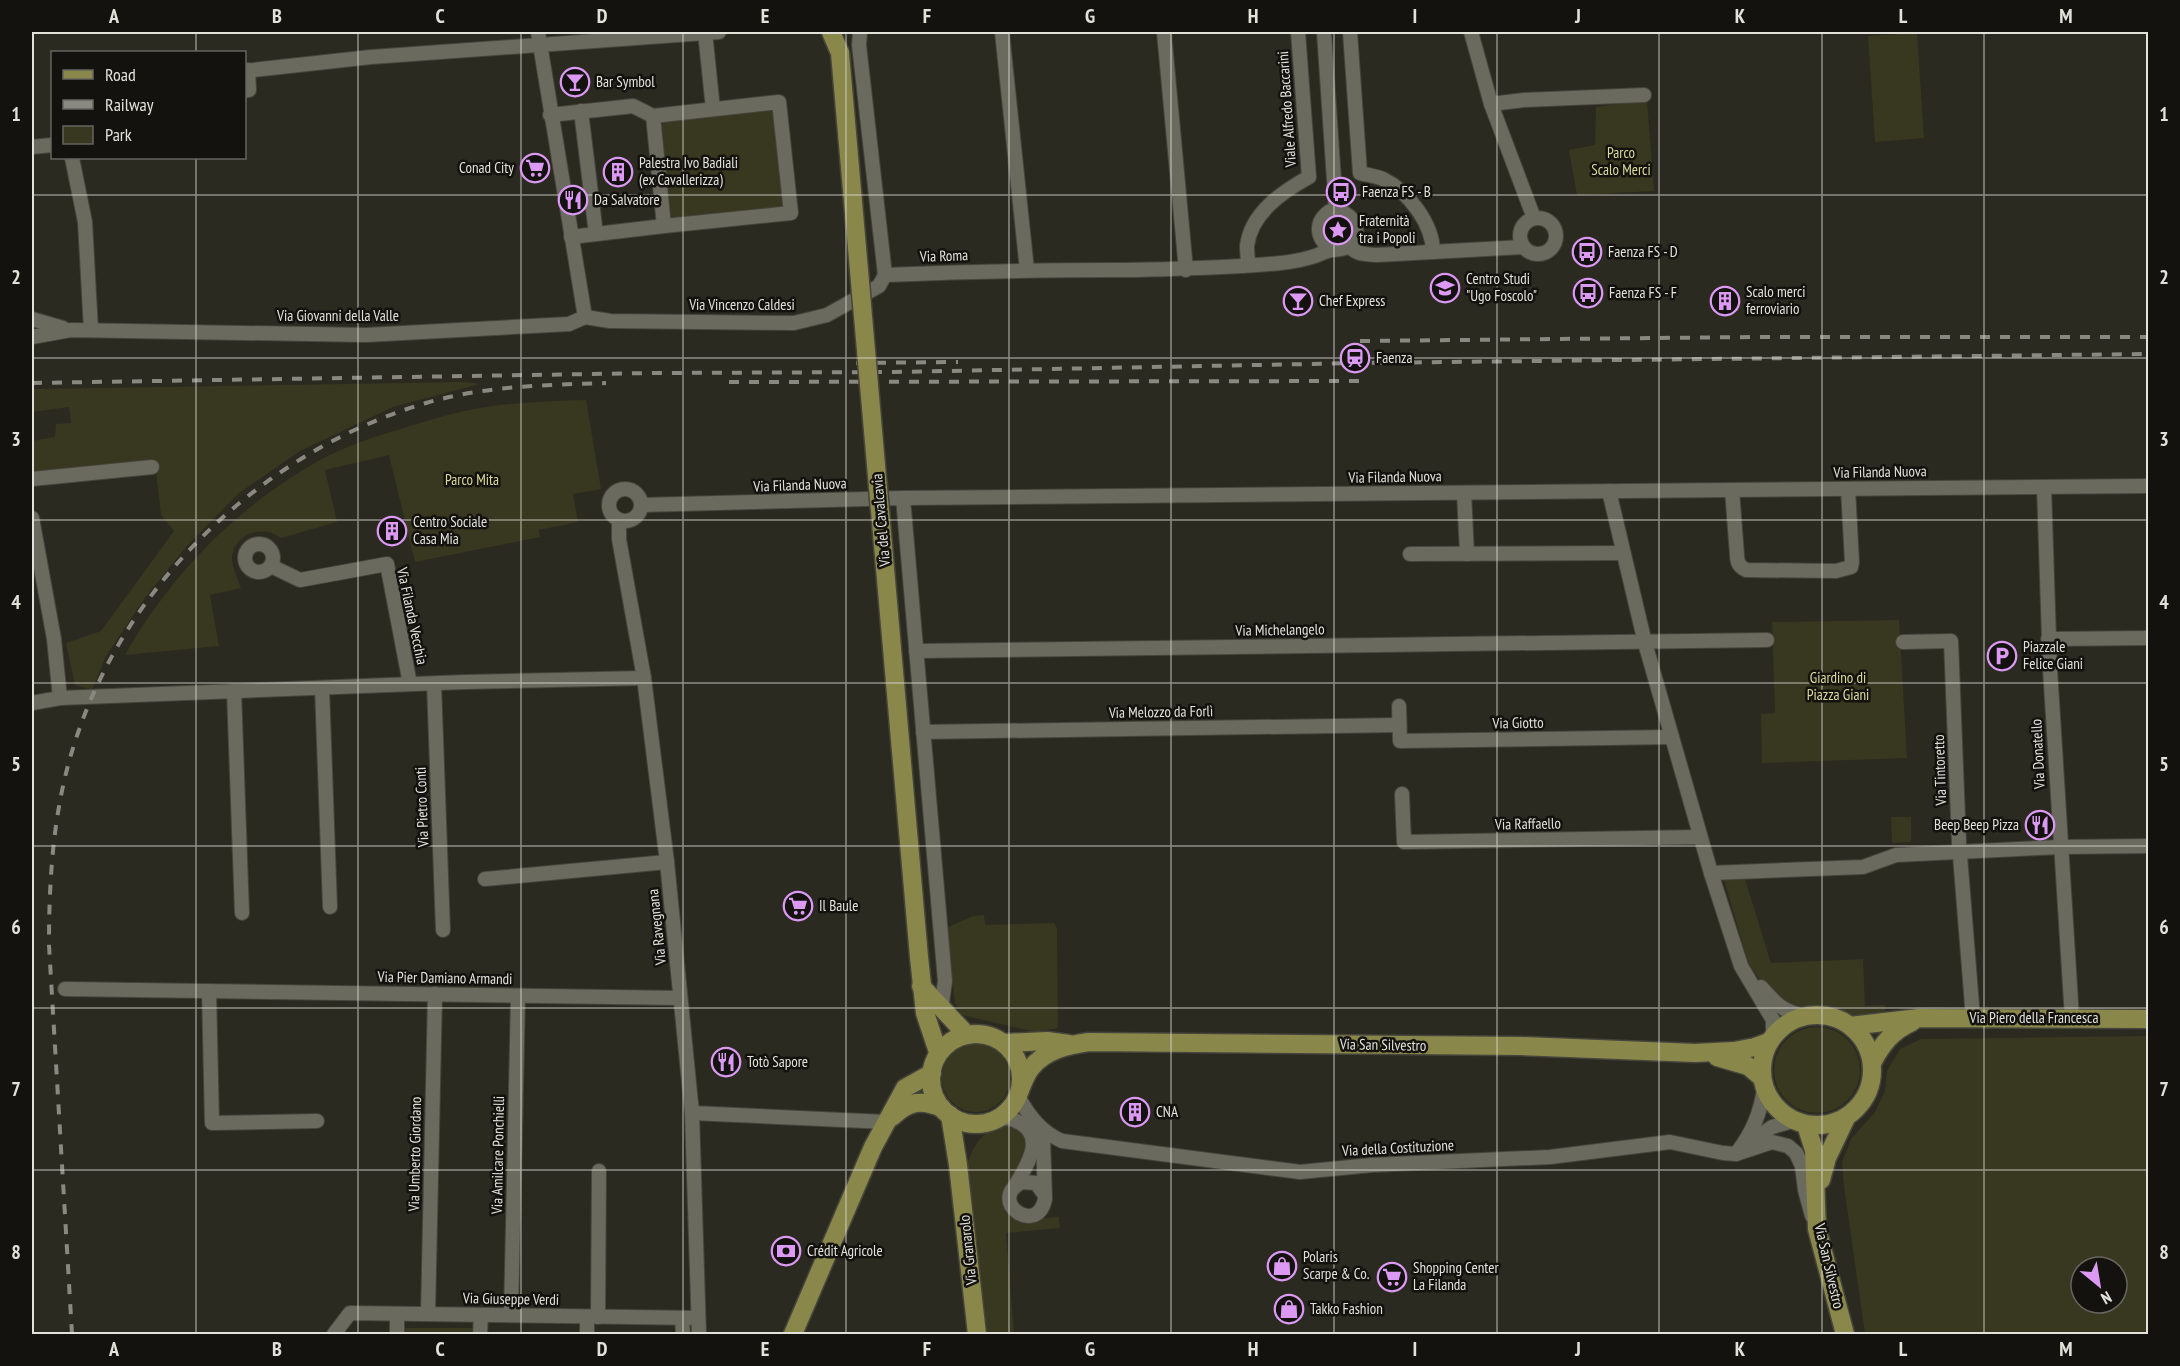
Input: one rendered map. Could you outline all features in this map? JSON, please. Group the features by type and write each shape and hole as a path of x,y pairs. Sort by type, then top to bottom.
{"main road":[{"name":"Via del Cavalcavia","path":"831,32 840,53"},
{"name":"Via del Cavalcavia","path":"844,32 840,53 921,986 925,1012 938,1052"},
{"path":"921,986 941,1010 967,1035"},
{"path":"1807,1016 1833,1017 1850,1026 1862,1038 1872,1063 1868,1093 1857,1109 1846,1118 1821,1126 1800,1123 1781,1113 1771,1102 1763,1083 1764,1053 1771,1039 1782,1027 1807,1016"},
{"name":"Via Piero della Francesca","path":"1850,1026 1919,1018 2148,1019"},
{"name":"Via Piero della Francesca","path":"1872,1063 1892,1033 1919,1018"},
{"path":"946,1112 936,1097 932,1085 932,1073 938,1052 950,1042 967,1035 986,1035 1004,1043 1013,1052 1019,1064 1022,1077 1019,1093 1012,1107 1003,1115 990,1121 968,1141 958,1165"},
{"name":"Via San Silvestro","path":"1019,1093 1031,1068 1044,1056 1071,1044 1089,1041 1521,1046 1695,1053 1734,1051 1755,1047 1771,1039"},
{"name":"Via San Silvestro","path":"1004,1043 1047,1041 1071,1044"},
{"name":"Via San Silvestro","path":"1695,1053 1748,1066 1763,1083"},
{"path":"793,1335 873,1147 886,1122 905,1088 932,1073"},
{"path":"886,1122 910,1103 926,1102 968,1123 990,1121"},
{"name":"Via Granarolo","path":"946,1112 958,1165 977,1335"},
{"name":"Via San Silvestro","path":"1816,1197 1827,1158 1846,1118"},
{"name":"Via San Silvestro","path":"1800,1123 1814,1150 1817,1229 1845,1335"}],"street":[{"path":"246,91 249,90 246,70 539,38 709,32 713,109"},
{"path":"860,32 859,45 885,275"},
{"path":"1002,32 1027,270"},
{"path":"1164,32 1186,270"},
{"name":"Viale Alfredo Baccarini","path":"1248,265 1247,246 1254,223 1288,188 1309,177 1298,32"},
{"path":"1324,32 1336,211"},
{"path":"1350,32 1360,173 1383,179 1405,195 1422,216 1433,243 1433,252"},
{"path":"1471,32 1491,104 1534,218"},
{"path":"539,38 585,317"},
{"path":"1491,104 1524,100 1644,95"},
{"path":"550,115 633,106 653,116 779,102 791,213 572,237"},
{"path":"581,111 596,234"},
{"path":"653,116 664,226"},
{"path":"32,147 51,145"},
{"path":"72,159 85,222 90,330"},
{"path":"1336,211 1350,215 1355,224 1356,236 1349,245 1340,250 1332,249 1322,241 1318,231 1322,217 1336,211"},
{"path":"1534,218 1545,219 1550,223 1554,228 1556,239 1550,250 1539,254 1527,251 1521,241 1521,230 1534,218"},
{"path":"1349,245 1353,250 1362,254 1523,247"},
{"name":"Via Roma","path":"885,275 1027,270 1186,270 1304,259 1332,249"},
{"name":"Via Vincenzo Caldesi","path":"585,317 610,321 794,323 827,315 879,286 885,275"},
{"name":"Via Giovanni della Valle","path":"32,337 71,330 366,335 568,324 585,317"},
{"name":"Via Giovanni della Valle","path":"32,319 71,330"},
{"path":"32,479 152,467"},
{"name":"Via Filanda Nuova","path":"641,505 903,498 2148,486"},
{"name":"Via Donatello","path":"2043,487 2048,639 2072,1018"},
{"path":"1732,490 1737,562 1741,567 1746,570 1836,571 1851,567 1852,561 1848,489"},
{"name":"Via Ravegnana","path":"641,505 634,492 629,490 618,491 609,503 611,513 619,520 619,539 644,678 667,862 692,1113 699,1335"},
{"path":"1609,491 1645,643 1700,837 1741,966 1773,1020 1771,1039"},
{"path":"1464,493 1467,554"},
{"name":"Via del Cavalcavia","path":"903,498 945,981 941,1010"},
{"path":"619,520 634,518 641,505"},
{"path":"32,518 54,639 60,698"},
{"path":"1410,554 1622,553"},
{"name":"Via Filanda Vecchia","path":"271,566 300,580 387,564 410,684"},
{"path":"2048,639 2148,638"},
{"name":"Via Michelangelo","path":"916,651 1767,640"},
{"name":"Via Tintoretto","path":"1903,642 1951,641 1959,851 1973,1018"},
{"name":"Via Filanda Vecchia","path":"32,703 60,698 410,684 644,678"},
{"name":"Via Pietro Conti","path":"434,684 443,930"},
{"path":"322,688 330,907"},
{"path":"234,692 242,913"},
{"path":"1399,706 1399,725"},
{"name":"Via Giotto","path":"1399,725 1400,741 1672,737"},
{"name":"Via Melozzo da Forlì","path":"923,732 1399,725"},
{"name":"Via Raffaello","path":"1402,794 1404,842 1700,837"},
{"path":"1711,873 1863,867 1896,855 1959,851 2148,846"},
{"path":"485,879 667,862"},
{"path":"1741,966 1782,1009 1793,1014 1807,1016"},
{"name":"Via Pier Damiano Armandi","path":"65,989 680,998"},
{"path":"209,991 212,1123 317,1121"},
{"name":"Via Umberto Giordano","path":"428,1314 435,994"},
{"name":"Via Amilcare Ponchielli","path":"511,1315 518,996"},
{"path":"1736,1154 1754,1128 1761,1111 1763,1083"},
{"name":"Via della Costituzione","path":"1019,1093 1043,1138 1044,1194"},
{"path":"692,1113 886,1122"},
{"path":"990,1121 1002,1117 1011,1118 1028,1129 1034,1141 1032,1155 1014,1187 1010,1196 1012,1206 1019,1214 1034,1215 1038,1212 1044,1204 1044,1194 1040,1186 1032,1182 1022,1182 1014,1187"},
{"path":"1736,1154 1772,1127 1800,1123"},
{"name":"Via della Costituzione","path":"1036,1124 1050,1136 1062,1141 1300,1172 1372,1165 1550,1157 1670,1142 1736,1154 1772,1142 1788,1146 1796,1153 1802,1166 1805,1190 1817,1229"},
{"path":"1044,1156 1050,1145 1062,1141"},
{"path":"587,1335 592,1317 599,1171"},
{"name":"Via Giuseppe Verdi","path":"334,1335 350,1313 698,1318"},
{"path":"397,1314 397,1335"},
{"path":"480,1335 481,1315"},
{"path":"682,1318 682,1335"}],"green space":[{"path":"1917,33 1924,138 1875,142 1868,36"},
{"name":"Parco Scalo Merci","path":"1647,100 1654,191 1577,195 1569,150 1595,145 1596,107"},
{"path":"775,106 786,211 668,224 657,119"},
{"path":"1333,216 1342,217 1351,227 1347,240 1339,244 1330,242 1323,226"},
{"path":"466,382 480,384 393,407 300,451 239,493 186,547 144,599 106,656 92,690 75,685 66,643 101,631 174,531 161,515 155,463 32,473 32,441 55,437 56,424 71,423 69,407 32,412 32,389"},
{"name":"Parco Mita","path":"586,400 601,489 573,494 578,522 539,530 540,537 415,562 389,455 325,470 337,522 281,538 265,532 257,532 242,538 237,544 232,560 241,588 210,595 219,646 125,655 163,597 208,545 260,499 318,461 373,438 466,411 511,404"},
{"name":"Giardino di Piazza Giani","path":"1899,620 1907,758 1762,763 1761,714 1775,713 1772,622"},
{"path":"1891,817 1911,817 1911,842 1892,843"},
{"path":"1723,876 1744,876 1771,963 1863,959 1865,1006 1885,1005 1885,1015 1858,1018 1826,1007 1794,1008 1785,1005 1763,984 1748,963"},
{"path":"984,915 985,925 1054,923 1057,928 1058,1028 1035,1032 962,1015 955,1003 946,928 973,916"},
{"path":"1817,1027 1833,1031 1847,1040 1856,1054 1860,1070 1856,1086 1847,1100 1833,1109 1817,1113 1801,1109 1787,1100 1778,1086 1774,1070 1778,1054 1787,1040 1801,1031"},
{"path":"2146,1036 2148,1334 1865,1334 1842,1162 1851,1139 1875,1112 1885,1091 1887,1071 1900,1049 1921,1039"},
{"path":"976,1044 989,1047 1000,1054 1007,1065 1010,1078 1007,1091 1000,1102 989,1109 976,1112 963,1109 952,1102 945,1091 942,1078 945,1065 952,1054 963,1047"},
{"path":"1006,1125 1020,1129 1026,1135 1028,1143 1024,1162 1006,1194 1035,1219 1059,1217 1060,1228 1006,1233 1014,1334 983,1334 967,1165 980,1139 991,1130"},
{"path":"405,1328 472,1328 472,1334 405,1334"}],"railway":[{"path":"1360,341 1753,337 2148,337"},
{"path":"32,383 2148,354"},
{"path":"856,363 958,362"},
{"path":"729,382 1361,381"},
{"path":"72,1334 49,945 50,890 55,836 64,783 79,730 103,673 134,620 171,571 214,526 261,486 313,452 368,424 448,397 515,387 606,383"}],"place":[{"name":"Bar Symbol","path":"575,82"},
{"name":"Conad City","path":"535,168"},
{"name":"Palestra Ivo Badiali (ex Cavallerizza)","path":"618,172"},
{"name":"Faenza FS - B","path":"1341,192"},
{"name":"Da Salvatore","path":"573,200"},
{"name":"Fraternità tra i Popoli","path":"1338,230"},
{"name":"Faenza FS - D","path":"1587,252"},
{"name":"Centro Studi \"Ugo Foscolo\"","path":"1445,288"},
{"name":"Faenza FS - F","path":"1588,293"},
{"name":"Chef Express","path":"1298,301"},
{"name":"Scalo merci ferroviario","path":"1725,301"},
{"name":"Faenza","path":"1355,358"},
{"name":"Centro Sociale Casa Mia","path":"392,531"},
{"name":"Piazzale Felice Giani","path":"2002,656"},
{"name":"Beep Beep Pizza","path":"2040,825"},
{"name":"Il Baule","path":"798,906"},
{"name":"Totò Sapore","path":"726,1062"},
{"name":"CNA","path":"1135,1112"},
{"name":"Crédit Agricole","path":"786,1251"},
{"name":"Polaris Scarpe & Co.","path":"1282,1266"},
{"name":"Shopping Center La Filanda","path":"1392,1277"},
{"name":"Takko Fashion","path":"1289,1309"}]}
